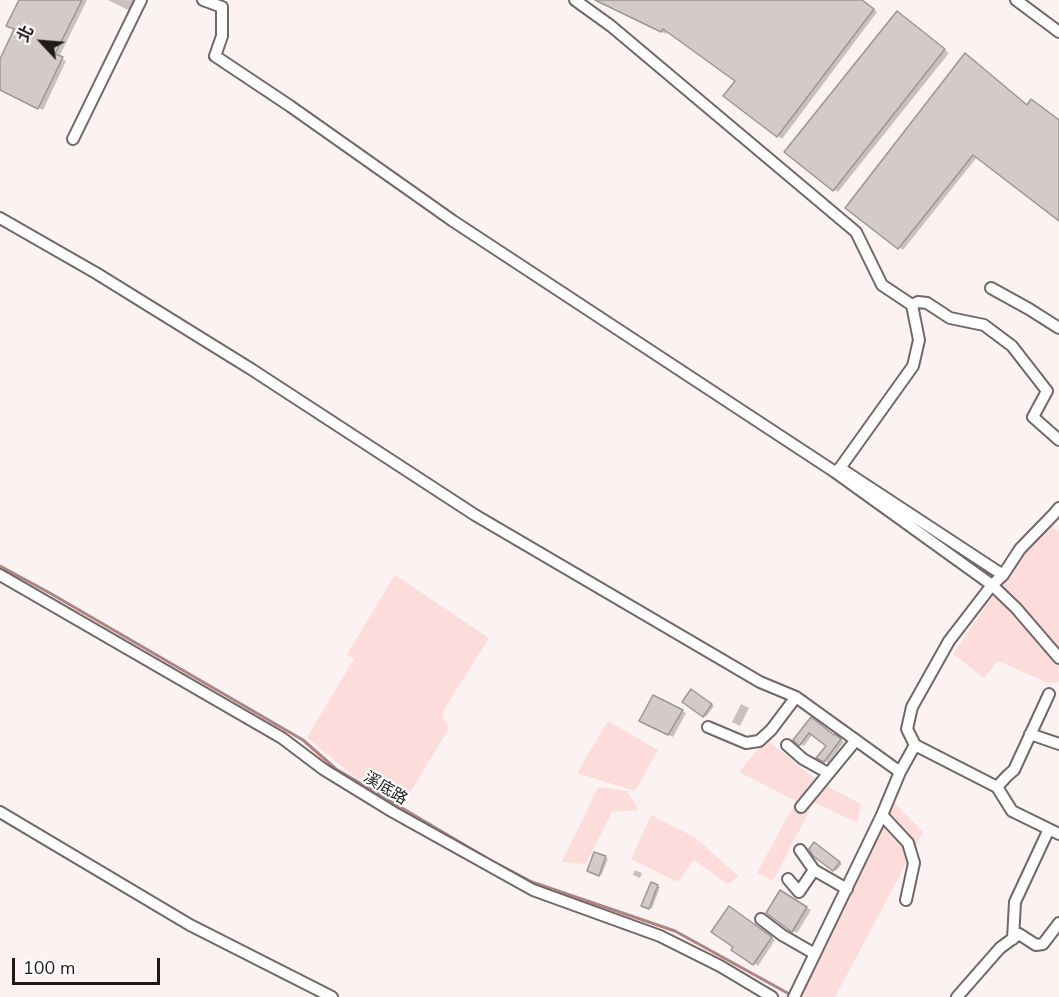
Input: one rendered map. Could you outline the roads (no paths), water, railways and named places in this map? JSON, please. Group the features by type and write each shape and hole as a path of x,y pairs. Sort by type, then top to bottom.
{"street":[{"path":"73,139 141,0"},
{"path":"203,0 222,7 222,36 215,56 453,221 1003,575"},
{"path":"575,0 611,26 856,232 882,285 912,305 919,340 913,366 838,470"},
{"path":"1016,0 1059,32"},
{"path":"0,218 96,273 252,369 475,515 760,682 796,697 900,772"},
{"path":"991,288 1059,328"},
{"path":"912,305 918,302 927,303 950,318 984,325 1012,346 1047,391 1033,417 1059,440"},
{"path":"838,470 992,585 1016,608 1059,658"},
{"path":"1014,939 1016,902 1054,832 1012,811 997,787 915,745 907,729 912,707 949,641 992,585 1003,575 1020,549 1059,508"},
{"name":"溪底路","path":"0,575 282,738 323,769 404,818 533,890 660,936 720,966 771,997"},
{"path":"997,787 1014,770 1049,694"},
{"path":"708,727 746,743 759,741 771,730 796,697"},
{"path":"1030,734 1059,744"},
{"path":"801,807 856,740"},
{"path":"787,745 803,759 828,773"},
{"path":"794,997 882,815 900,772 915,745"},
{"path":"0,812 190,925 332,997"},
{"path":"882,815 908,843 914,863 906,900"},
{"path":"800,850 814,870 847,889"},
{"path":"788,879 799,892 814,870"},
{"path":"761,919 782,935 815,954"},
{"path":"957,997 1000,948 1019,934 1036,945 1043,944 1059,923"}],"waterway":[{"path":"0,566 303,740 336,769 490,860 532,882 675,931 793,996"}]}
